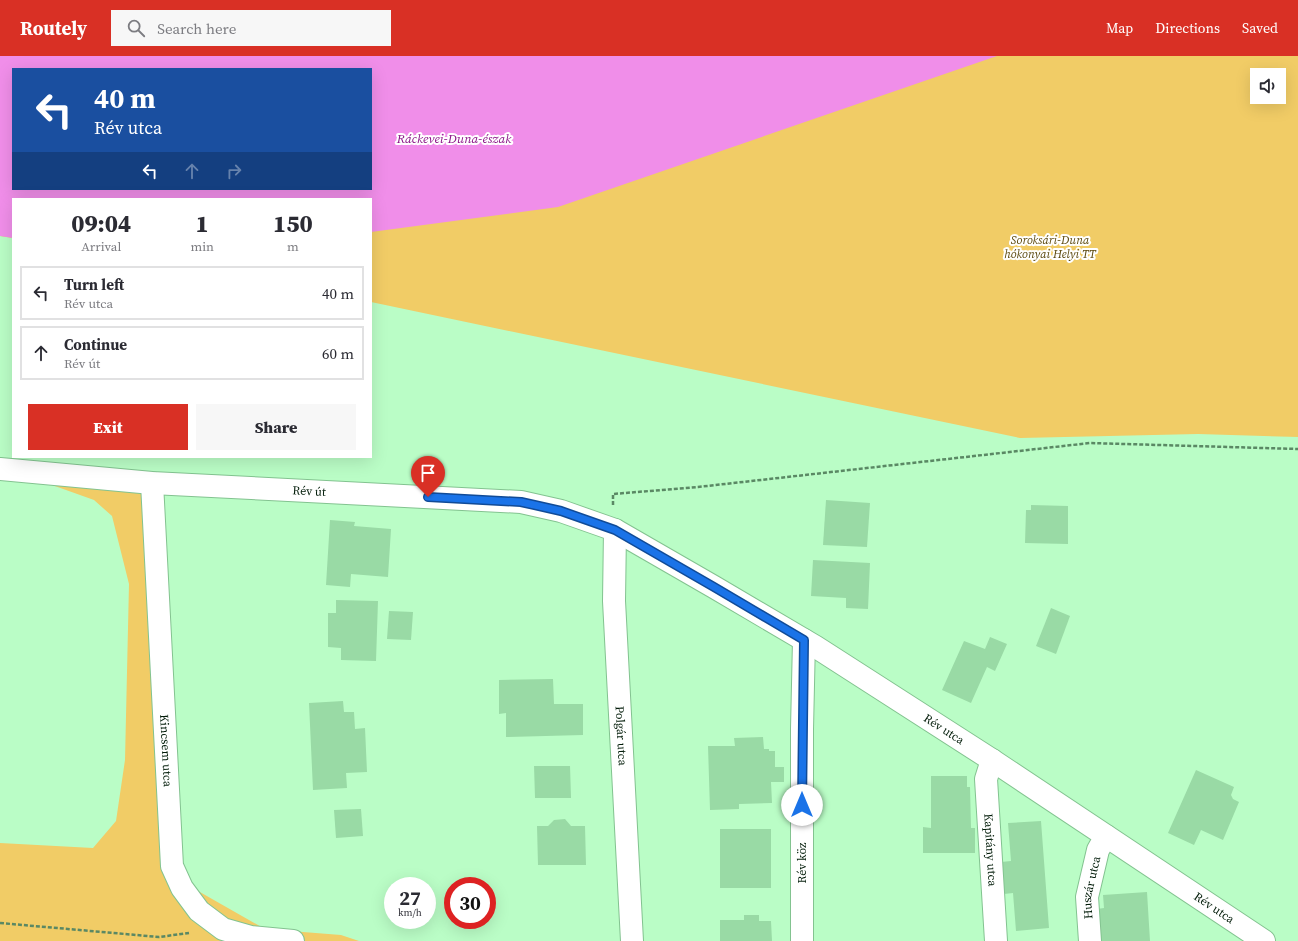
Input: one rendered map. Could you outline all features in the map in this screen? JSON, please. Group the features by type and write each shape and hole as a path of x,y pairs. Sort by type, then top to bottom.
{"street":[{"name":"Rév út","path":"0,469 152,482 521,502 561,511 615,530"},
{"name":"Kincsem utca","path":"152,482 172,866 182,888 199,911 223,929 251,937 293,941"},
{"name":"Rév utca","path":"615,530 804,640 992,760 1264,941"},
{"name":"Polgár utca","path":"615,530 614,601 632,941"},
{"name":"Rév köz","path":"802,941 802,729 804,640"},
{"name":"Kapitány utca","path":"992,760 986,779 996,941"},
{"name":"Huszár utca","path":"1090,941 1087,897 1098,850 1106,836"}],"path":[{"path":"615,530 612,494 698,487 1090,443 1298,449"},
{"path":"0,923 159,937 223,929"}],"green space":[{"name":"Soroksári-Duna hókonyai Helyi TT","path":"0,56 1298,56 1298,437 1198,434 1020,438 372,302 372,198 12,198 12,238 0,236"},
{"path":"38,480 164,496 184,883 265,929 341,935 359,941 0,941 0,843 93,848 116,821 125,760 129,584 112,516 94,500"}],"water":[{"name":"Ráckevei-Duna-észak","path":"0,56 997,56 558,207 372,232 372,198 12,198 12,238 0,236"}],"building":[{"path":"826,500 870,503 867,547 823,545"},
{"path":"1031,505 1068,506 1068,544 1025,543 1026,510 1031,510"},
{"path":"330,520 355,522 354,526 391,529 388,577 351,574 350,587 326,585"},
{"path":"813,560 870,563 868,609 846,608 846,598 811,596"},
{"path":"336,600 378,601 376,661 341,660 341,648 328,647 328,613 336,613"},
{"path":"1051,608 1070,616 1056,654 1036,646"},
{"path":"389,611 413,612 411,640 387,639"},
{"path":"990,637 1007,644 995,671 987,667 971,703 942,690 964,641 985,649"},
{"path":"553,679 554,704 583,704 583,735 506,737 506,713 499,714 499,680"},
{"path":"343,701 344,712 354,712 355,729 365,728 367,772 346,773 347,788 313,790 309,703"},
{"path":"763,737 764,749 775,751 775,767 784,767 784,782 771,782 772,803 739,804 739,809 710,810 708,746 735,746 734,738"},
{"path":"534,766 570,766 571,798 535,798"},
{"path":"1196,770 1234,787 1231,795 1233,799 1239,802 1223,840 1201,830 1194,845 1168,833"},
{"path":"931,776 967,776 967,787 970,787 971,828 975,828 975,853 923,853 923,827 931,828"},
{"path":"361,809 363,836 336,838 334,810"},
{"path":"565,819 571,826 585,826 586,865 538,865 537,826 548,826 554,820"},
{"path":"1041,821 1049,928 1016,931 1013,893 1004,894 1001,862 1011,861 1008,823"},
{"path":"720,829 771,829 771,888 720,888"},
{"path":"1147,892 1150,941 1099,941 1097,909 1104,908 1103,895"},
{"path":"744,915 759,915 759,921 771,921 772,941 720,941 720,920 744,920"}],"route":[{"path":"428,497 521,502 561,511 615,530 804,640 802,805"}]}
